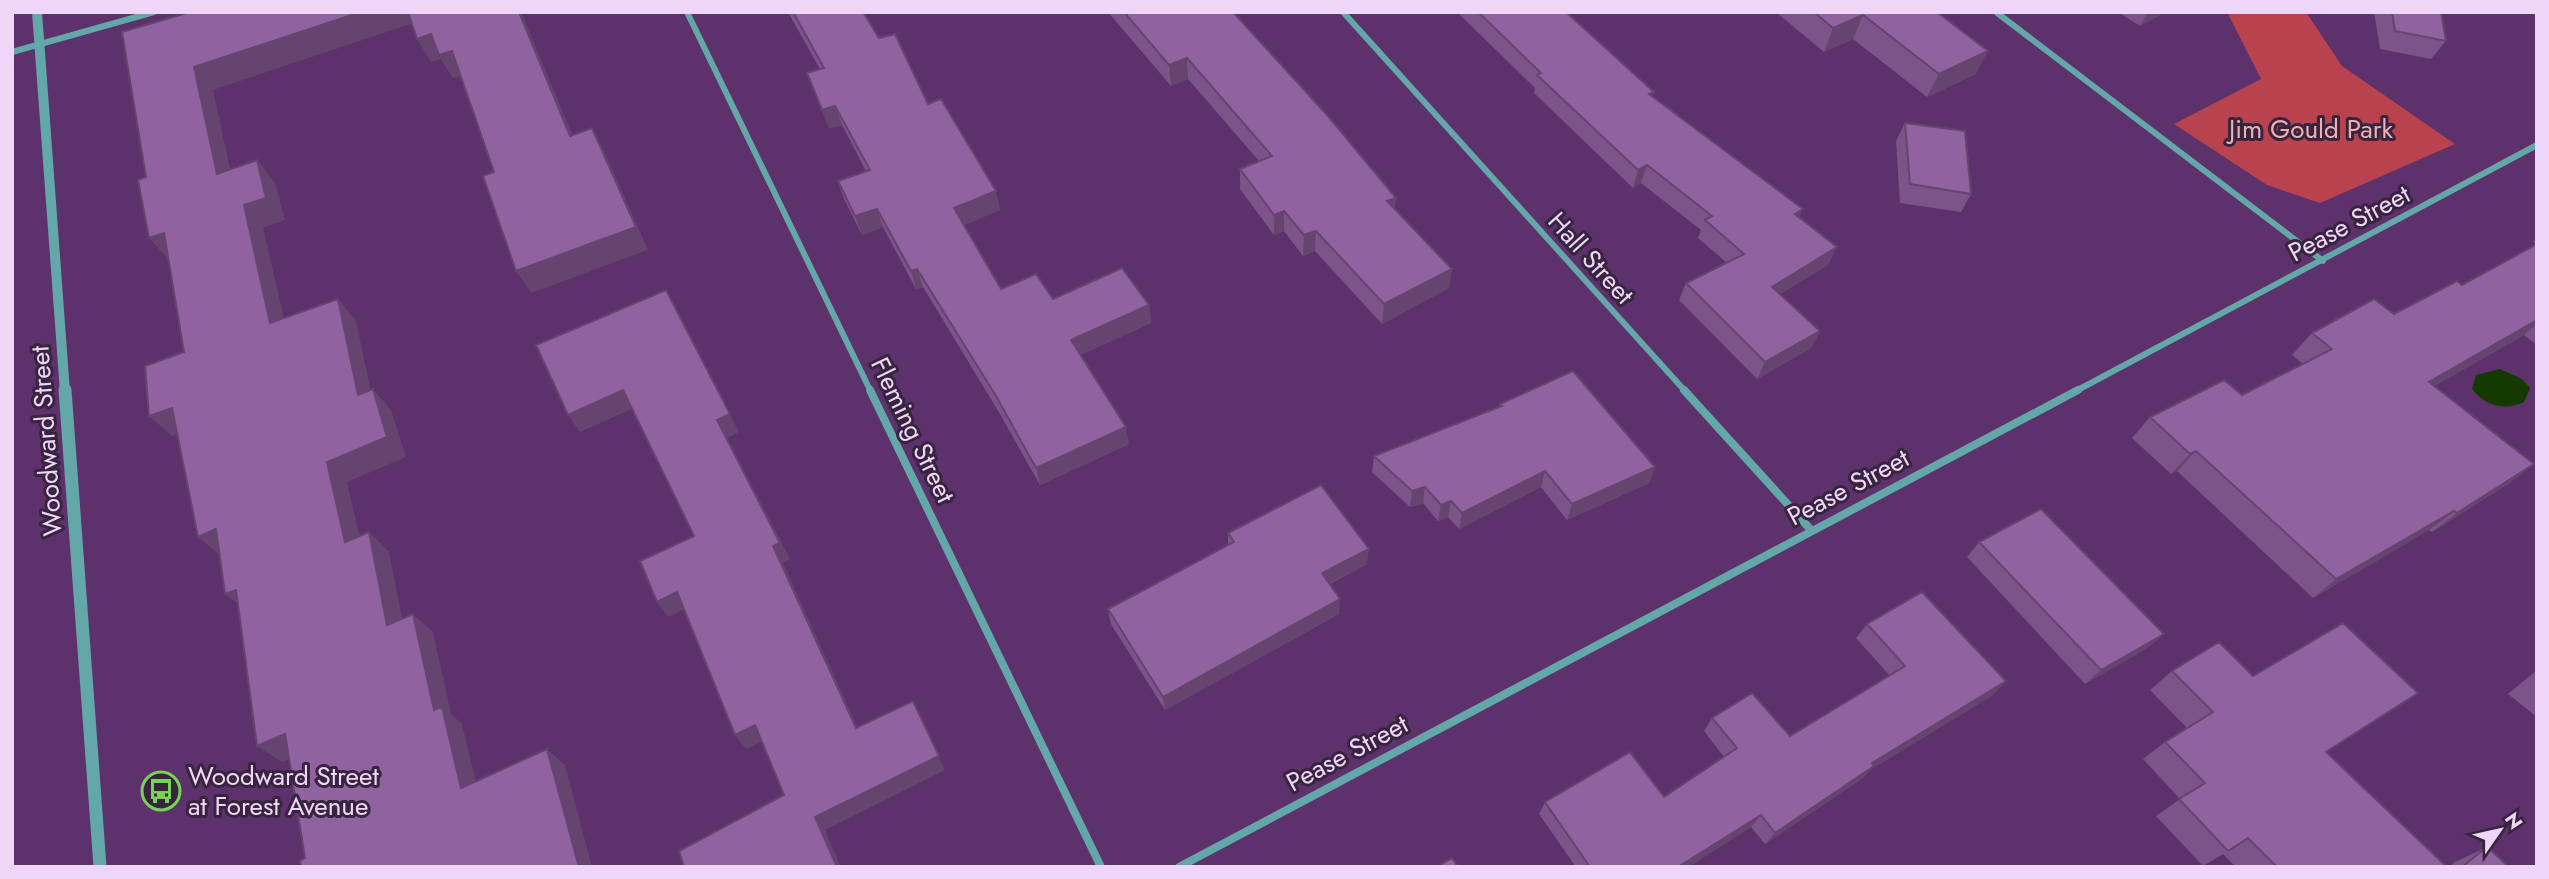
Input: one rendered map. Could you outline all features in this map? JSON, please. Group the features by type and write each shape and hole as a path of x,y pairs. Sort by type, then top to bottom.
{"street":[{"name":"Woodward Street","path":"37,12 100,867"},
{"path":"12,52 154,12"},
{"name":"Fleming Street","path":"687,12 1101,867"},
{"name":"Hall Street","path":"1343,12 1811,530"},
{"path":"1996,12 2323,261"},
{"name":"Pease Street","path":"1179,867 2537,145"}],"green space":[{"name":"Jim Gould Park","path":"2227,12 2306,12 2342,66 2455,144 2320,203 2267,185 2174,124 2261,79"}],"shaded area":[{"path":"2500,369 2522,379 2530,388 2524,402 2509,406 2495,405 2472,389 2476,375"}],"building":[{"path":"190,12 361,12 194,67 217,174 257,160 266,198 244,205 270,323 338,299 358,395 373,389 387,437 327,462 345,542 369,532 387,625 413,614 434,710 442,707 461,788 547,749 579,867 301,867 300,861 305,858 285,734 257,746 236,590 225,594 216,529 198,537 172,408 149,416 145,366 184,352 164,233 149,238 138,180 146,177 122,32"},
{"path":"408,12 519,12 570,136 592,128 636,227 516,271 483,176 494,172 452,51 439,55 431,34 417,39"},
{"path":"793,12 863,12 879,38 895,34 928,104 941,99 996,191 954,208 1001,289 1036,274 1053,299 1122,268 1149,305 1071,340 1126,427 1036,468 996,396 917,269 911,271 877,209 855,216 838,181 870,170 835,106 822,110 807,73 824,68"},
{"path":"1124,12 1233,12 1328,116 1396,198 1387,201 1452,269 1384,304 1316,231 1304,235 1284,211 1274,215 1240,169 1272,156 1187,58 1169,65"},
{"path":"1478,12 1566,12 1654,92 1649,94 1803,209 1795,214 1837,247 1772,287 1820,331 1765,362 1686,283 1744,254 1705,220 1712,216 1647,165 1638,170 1537,75 1541,73"},
{"path":"1814,12 1937,12 1988,51 1939,74 1863,15 1833,28"},
{"path":"2392,12 2441,12 2446,41 2395,31"},
{"path":"1905,123 1965,131 1971,194 1910,184"},
{"path":"2537,244 2537,320 2429,382 2534,464 2457,513 2454,511 2336,579 2196,451 2190,454 2150,417 2224,380 2242,395 2332,349 2312,333 2374,299 2394,314 2457,281 2462,285"},
{"path":"666,290 730,414 717,420 780,543 773,546 856,728 913,701 939,756 815,817 837,867 684,867 679,851 784,795 755,725 735,735 677,592 657,602 640,561 694,536 623,390 568,415 536,345"},
{"path":"1573,371 1655,467 1572,504 1545,471 1462,513 1451,501 1441,505 1425,487 1412,491 1374,456 1502,406 1500,404"},
{"path":"1321,485 1369,549 1322,573 1340,599 1163,697 1108,609 1234,542 1228,533"},
{"path":"2041,509 2164,634 2101,670 1979,542"},
{"path":"1922,592 2006,681 1872,763 1874,766 1775,833 1761,815 1678,867 1590,867 1545,802 1630,752 1664,797 1737,748 1712,718 1752,693 1790,736 1905,666 1867,624"},
{"path":"2343,623 2418,693 2326,752 2447,867 2277,867 2248,838 2228,851 2179,799 2205,783 2165,742 2213,712 2172,671 2219,642 2253,676"},
{"path":"2487,847 2509,867 2462,867"},
{"path":"1452,858 1458,867 1437,867"}],"place":[{"name":"Woodward Street at Forest Avenue","path":"161,791"}]}
